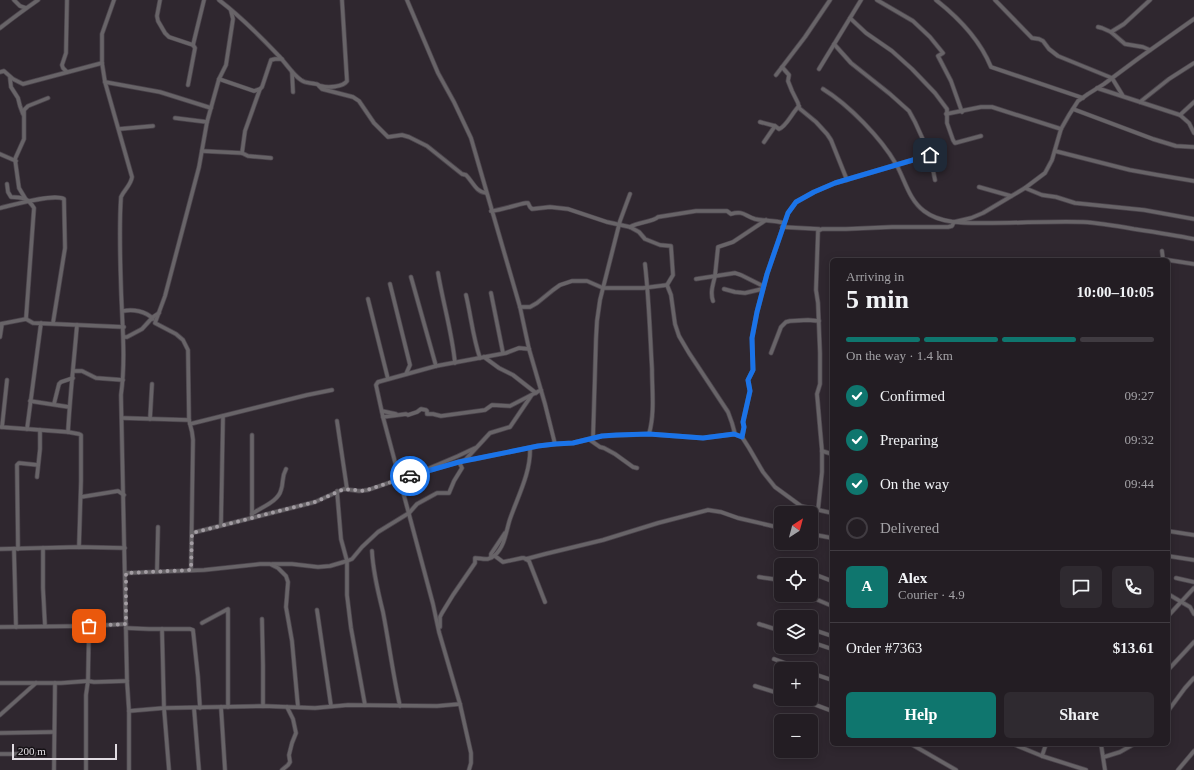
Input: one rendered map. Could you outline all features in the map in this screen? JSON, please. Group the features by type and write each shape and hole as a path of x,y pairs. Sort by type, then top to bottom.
{"street":[{"path":"14,0 20,6 26,8"},
{"path":"0,26 38,0"},
{"path":"67,0 66,53 62,65 67,72"},
{"path":"114,0 102,34 102,63 105,82 132,177 132,181 121,197 121,287 124,328 123,380 121,394 130,770"},
{"path":"160,0 157,16 158,21 166,34 170,37 193,45"},
{"path":"188,85 195,48 193,45 204,0"},
{"path":"219,0 260,37 302,81 310,84 332,87 345,84 347,81 342,0"},
{"path":"406,0 438,73 471,138 520,307 525,326 528,349 542,392 555,444"},
{"path":"776,75 805,37 830,0"},
{"path":"819,69 861,0"},
{"path":"877,0 913,21 930,36 943,53 938,56 951,81 962,112"},
{"path":"936,0 947,9 977,40 991,67 1083,98"},
{"path":"997,0 1032,38 1039,38 1058,56 1112,78 1123,96"},
{"path":"1112,32 1124,24 1150,0"},
{"path":"156,323 199,167 207,122 219,79 226,65 233,19 231,11"},
{"path":"850,18 866,33 892,51 935,93 947,109 947,123 955,143 981,136"},
{"path":"630,226 635,223 655,220 658,216 696,211 727,211 731,214 739,212 755,219 775,221 783,225 819,229 952,226 954,222 971,218 983,213 1025,188 1045,173 1052,160 1061,129 1078,101 1194,19"},
{"path":"1098,27 1112,32 1125,44 1143,47 1150,50"},
{"path":"834,44 851,63 890,94 909,112 930,155 935,180"},
{"path":"242,153 245,131 271,60 282,59"},
{"path":"0,72 4,71 10,77 23,84 102,63"},
{"path":"1140,102 1169,79 1194,63"},
{"path":"782,67 788,75 788,81 800,110 816,122 831,140 847,180"},
{"path":"292,72 293,92"},
{"path":"10,77 11,87 18,98 24,116"},
{"path":"219,79 254,91 260,89"},
{"path":"105,82 160,92 211,108"},
{"path":"318,85 322,89 353,97 360,101 374,122 388,136 409,136 427,146 462,174 466,175 476,188 483,193 486,193"},
{"path":"1096,88 1180,115 1189,123 1194,133"},
{"path":"823,89 835,97 873,133 897,165 914,201 931,215 954,222 1084,222 1194,239"},
{"path":"25,198 20,188 15,159 24,139 24,110 27,107 48,98"},
{"path":"1180,115 1194,102"},
{"path":"760,122 775,126 779,129 782,128 799,106"},
{"path":"946,114 981,107 992,107 1061,129"},
{"path":"1073,109 1147,137 1176,146 1194,147"},
{"path":"174,118 207,122"},
{"path":"119,129 153,126"},
{"path":"764,142 775,126"},
{"path":"1055,150 1130,170 1194,181"},
{"path":"202,151 242,153 248,156 271,158"},
{"path":"0,154 16,161"},
{"path":"742,437 744,427 743,422 750,391 748,380 753,370 752,338 762,288 783,225 792,207 801,199 814,192 847,180 930,155"},
{"path":"6,184 11,197 25,198 30,201 34,208 26,319"},
{"path":"979,187 1011,196"},
{"path":"1025,188 1075,203 1144,210 1194,219"},
{"path":"591,439 597,321 603,288 619,225 630,194"},
{"path":"0,208 53,197 64,199 65,248 53,323"},
{"path":"492,211 526,203 528,203 532,209 550,207 568,209 619,225 630,226 645,238 660,245 671,246 672,275 667,285 671,295 675,324 679,336 728,412 734,434"},
{"path":"713,301 711,292 718,247 733,242 766,220"},
{"path":"819,229 816,290 819,321 820,384 817,394 822,451 822,472 818,510 830,513"},
{"path":"1162,251 1163,258"},
{"path":"1170,260 1194,264"},
{"path":"645,264 650,316 652,394 652,414 649,434"},
{"path":"438,273 442,299 451,332 455,363"},
{"path":"696,279 735,273 762,288"},
{"path":"410,276 436,366"},
{"path":"520,307 530,307 560,285 572,281 587,281 603,288 667,285"},
{"path":"390,284 410,365 406,374"},
{"path":"724,289 745,293 762,288"},
{"path":"491,293 503,353"},
{"path":"466,295 476,347 482,357 513,375 533,394"},
{"path":"368,299 388,379"},
{"path":"123,311 131,310 148,314 156,323 176,334 183,340 188,350 190,422 193,446 191,570"},
{"path":"124,337 127,337 142,329 152,317 159,313"},
{"path":"0,337 1,324 26,319 33,323 124,328"},
{"path":"771,353 781,327 786,322 808,320 819,321"},
{"path":"27,429 41,323"},
{"path":"68,432 77,325"},
{"path":"469,770 471,758 460,704 439,632 433,604 383,418 376,385 378,382 436,366 503,353 519,348 528,349"},
{"path":"74,371 82,371 96,378 123,380"},
{"path":"54,404 59,384 73,378"},
{"path":"6,380 1,427 68,432 79,434 80,436 81,497 79,547"},
{"path":"150,419 152,384"},
{"path":"122,418 190,422 223,416 332,390"},
{"path":"383,418 397,415 408,415 417,412 420,409 426,410 427,414 441,416 485,410 492,405 513,406 533,394 542,392"},
{"path":"465,460 490,433 510,427 533,394"},
{"path":"30,401 69,407"},
{"path":"382,411 397,415"},
{"path":"221,525 223,416"},
{"path":"337,421 347,489"},
{"path":"37,477 40,430"},
{"path":"192,533 252,516 315,502 344,489 364,491 465,460 538,446 573,443 602,436 616,435 649,434 703,438 734,434 742,437 763,472 775,487 801,506"},
{"path":"252,435 252,516"},
{"path":"591,439 600,447 615,454 633,467 637,468"},
{"path":"531,454 538,446"},
{"path":"423,472 437,464 475,448"},
{"path":"439,632 440,617 474,563 475,558 487,559 493,556 503,544 524,482 531,454 530,448"},
{"path":"822,451 830,453"},
{"path":"126,573 270,564 292,564 318,567 330,566 347,561 352,559 378,532 409,513 417,504 437,493 449,493 454,480 462,468 459,462"},
{"path":"16,627 17,465 19,463 38,465"},
{"path":"252,516 271,503 279,495 281,491 282,477 286,469"},
{"path":"81,497 118,491 124,495"},
{"path":"337,491 342,539 347,561 347,595 351,628 365,705"},
{"path":"493,556 503,562 522,558 526,559 603,540 708,510 774,526"},
{"path":"157,571 158,527"},
{"path":"1170,531 1194,535"},
{"path":"818,535 830,538"},
{"path":"0,549 79,547 125,548"},
{"path":"43,548 45,626"},
{"path":"372,551 376,581 400,706"},
{"path":"1170,556 1194,560"},
{"path":"526,559 531,565 544,602"},
{"path":"270,564 283,571 288,582 286,607 292,642 298,707"},
{"path":"818,576 830,580"},
{"path":"759,577 774,580"},
{"path":"1176,578 1194,582"},
{"path":"1170,614 1194,588"},
{"path":"1170,595 1190,607 1194,614"},
{"path":"818,600 830,605"},
{"path":"202,623 228,609 228,707"},
{"path":"317,610 331,706"},
{"path":"262,620 263,706"},
{"path":"758,624 774,629"},
{"path":"86,770 86,695 88,681 89,626"},
{"path":"0,627 126,626 162,629 190,629 193,631 200,708"},
{"path":"162,629 164,708 169,770"},
{"path":"818,631 830,635"},
{"path":"1170,668 1194,642"},
{"path":"818,644 830,648"},
{"path":"774,659 782,662"},
{"path":"818,675 830,679"},
{"path":"1170,708 1194,678"},
{"path":"0,683 127,681"},
{"path":"0,715 36,683"},
{"path":"54,770 55,683"},
{"path":"755,686 774,692"},
{"path":"129,712 164,708 263,706 315,708 365,705 437,706 460,704"},
{"path":"818,706 830,710"},
{"path":"221,707 225,770"},
{"path":"282,770 290,762 289,755 296,733 293,719 287,707"},
{"path":"194,708 198,770"},
{"path":"0,733 54,732"},
{"path":"914,746 956,770"},
{"path":"1018,746 1042,756 1086,770"},
{"path":"1042,756 1045,746"},
{"path":"1101,746 1105,770"},
{"path":"1104,757 1120,752 1130,746"},
{"path":"1178,770 1194,751"},
{"path":"0,754 35,754"}],"way so far":[{"path":"89,626 126,624 126,573 191,570 192,533 315,502 344,489 364,491 410,476"}],"route":[{"path":"410,476 465,460 546,445 573,443 602,436 649,434 703,438 734,434 742,437 744,427 743,422 750,391 748,380 753,370 752,338 757,312 763,286 788,213 796,202 835,183 930,155"}]}
